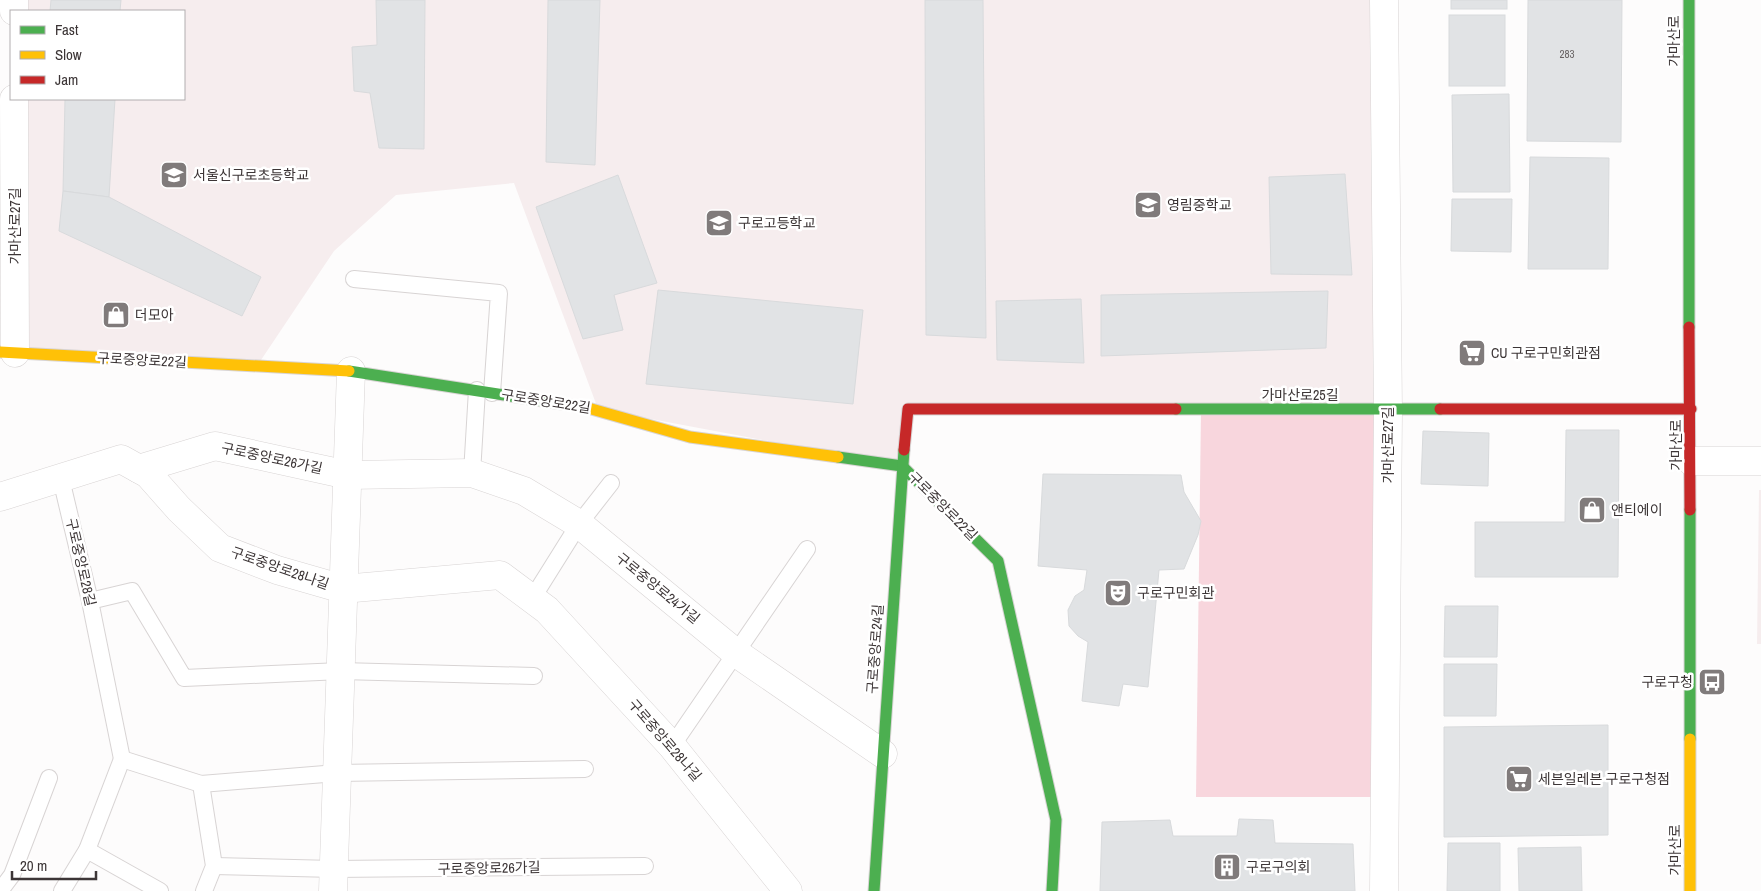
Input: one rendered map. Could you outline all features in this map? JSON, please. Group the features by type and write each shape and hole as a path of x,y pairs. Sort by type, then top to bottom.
{"street":[{"name":"가마산로27길","path":"1384,0 1388,411 1384,891"},
{"name":"가마산로","path":"1689,0 1691,410 1690,891"},
{"name":"가마산로27길","path":"8,353 14,100"},
{"name":"구로중앙로22길","path":"8,353 351,372 598,409 690,437 902,466 998,561 1056,820 1052,891"},
{"path":"334,880 351,372"},
{"name":"가마산로25길","path":"908,409 1691,410"},
{"name":"구로중앙로24길","path":"874,891 902,466 908,409"},
{"name":"구로중앙로26가길","path":"139,469 215,446 348,475"},
{"name":"구로중앙로28나길","path":"0,496 61,479 120,459 148,474 179,509 220,548 277,570 344,589 500,575 547,610 672,746 788,891"},
{"path":"1691,461 1761,461"},
{"name":"구로중앙로24가길","path":"348,475 472,473 524,491 579,524 736,653 883,754"}],"lane":[{"name":"구로중앙로22길","path":"354,279 499,293 485,392"},
{"path":"472,473 485,392"},
{"name":"구로중앙로28길","path":"61,479 90,601 122,759"},
{"path":"532,599 579,524 611,482"},
{"path":"672,746 807,549"},
{"path":"90,601 132,591 184,678 341,672 534,676"},
{"path":"62,891 87,850 122,759 201,784 337,773 585,768"},
{"path":"0,891 12,875 49,778"},
{"path":"201,784 214,866 204,891"},
{"path":"87,850 160,891"},
{"name":"구로중앙로26가길","path":"214,866 334,880 645,866"}],"shaded area":[{"path":"14,0 1384,0 1388,411 909,409 902,466 598,409 514,183 396,195 334,251 257,366 15,353 14,100 185,100 185,10 14,10"},
{"path":"1201,410 1388,411 1385,797 1196,797"},
{"path":"1759,490 1761,490 1761,644 1757,644"}],"building":[{"path":"51,0 121,0 120,10 50,10"},
{"path":"376,0 425,0 424,149 379,148 370,93 354,91 352,47 377,45"},
{"path":"548,0 600,0 595,165 546,162"},
{"path":"925,0 983,0 986,338 926,335"},
{"path":"1451,0 1507,0 1507,9 1451,9"},
{"path":"1528,0 1622,0 1621,142 1527,141"},
{"path":"1449,15 1505,15 1505,86 1449,86"},
{"path":"1509,94 1510,192 1453,192 1452,95"},
{"path":"65,100 115,100 109,197 63,191"},
{"path":"1530,157 1609,158 1608,269 1528,269"},
{"path":"1345,174 1352,275 1271,274 1269,177"},
{"path":"618,175 657,283 614,295 623,330 583,339 536,207"},
{"path":"63,191 109,197 261,277 242,316 59,231"},
{"path":"1452,199 1512,199 1511,252 1451,251"},
{"path":"658,290 863,310 853,404 646,384"},
{"path":"1328,291 1326,348 1101,356 1101,295"},
{"path":"1081,299 1084,363 997,360 996,301"},
{"path":"1566,430 1619,430 1618,577 1475,577 1475,522 1565,522"},
{"path":"1423,431 1489,433 1488,486 1421,484"},
{"name":"구로구민회관","path":"1043,474 1181,475 1184,492 1201,521 1198,535 1184,569 1159,570 1148,687 1123,684 1119,706 1082,701 1088,642 1078,636 1069,626 1068,610 1075,596 1084,590 1087,570 1038,566"},
{"path":"1445,606 1498,606 1497,657 1444,657"},
{"path":"1444,664 1497,664 1496,716 1444,716"},
{"path":"1608,725 1608,835 1444,837 1444,727"},
{"name":"구로구의회","path":"1239,819 1273,820 1275,843 1353,844 1355,891 1100,891 1102,822 1170,820 1173,836 1237,836"},
{"path":"1448,843 1500,843 1500,891 1447,891"},
{"path":"1581,847 1582,891 1519,891 1518,848"}],"traffic: fast":[{"path":"1689,0 1689,327"},
{"path":"349,371 588,408"},
{"path":"1176,409 1440,409"},
{"path":"874,891 904,450"},
{"path":"838,457 902,466 998,561 1056,820 1052,891"},
{"path":"1690,510 1690,739"}],"traffic: slow":[{"path":"0,352 349,371"},
{"path":"588,408 690,437 838,457"},
{"path":"1690,739 1690,891"}],"traffic: jam":[{"path":"1689,327 1690,510"},
{"path":"904,450 908,409 1176,409"},
{"path":"1440,409 1691,409"}],"place":[{"name":"서울신구로초등학교","path":"174,175"},
{"name":"영림중학교","path":"1148,205"},
{"name":"구로고등학교","path":"719,223"},
{"name":"더모아","path":"116,315"},
{"name":"CU 구로구민회관점","path":"1472,353"},
{"name":"앤티에이","path":"1592,510"},
{"name":"구로구민회관","path":"1118,593"},
{"name":"구로구청","path":"1712,682"},
{"name":"세븐일레븐 구로구청점","path":"1519,779"},
{"name":"구로구의회","path":"1227,867"}]}
